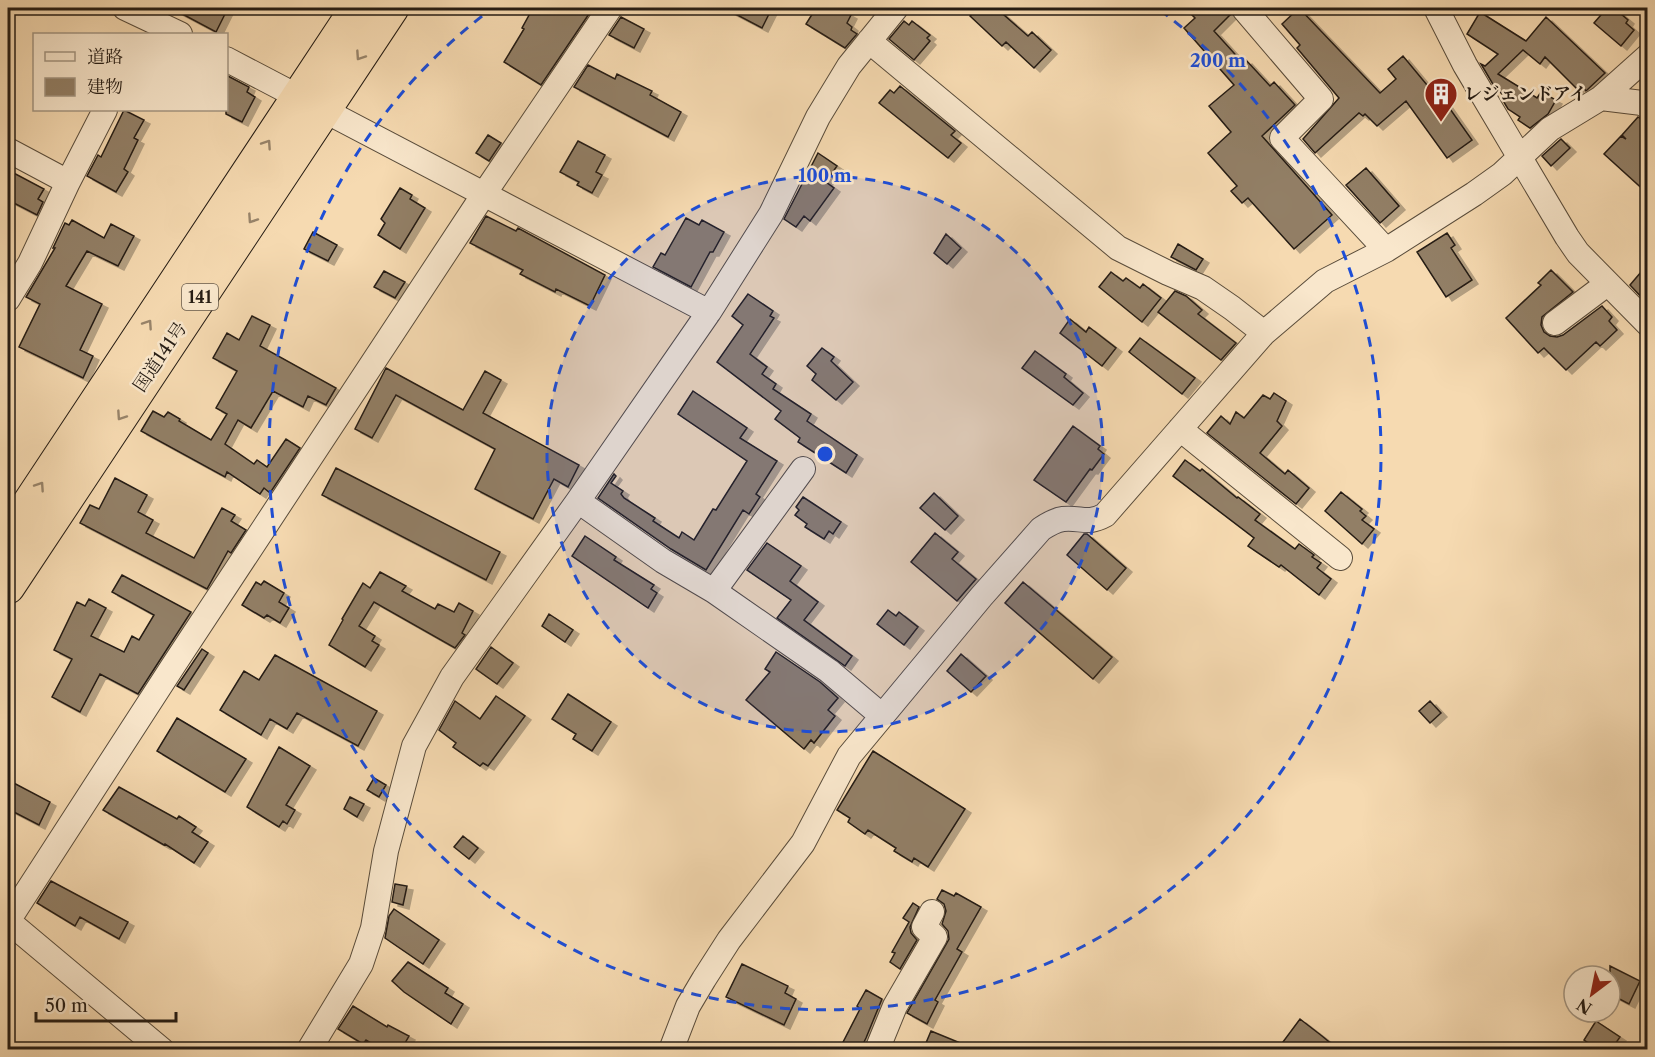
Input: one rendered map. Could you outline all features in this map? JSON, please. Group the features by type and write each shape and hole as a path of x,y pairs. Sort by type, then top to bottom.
{"highway":[{"name":"国道141号","path":"8,587 311,104 357,8"},
{"name":"国道141号","path":"8,535 311,104 392,8"}],"street":[{"path":"125,8 178,33"},
{"path":"162,1050 8,921 179,656 484,194 598,29 610,8"},
{"path":"1436,8 1465,65 1518,157 1578,253 1647,324"},
{"path":"1244,9 1321,99 1282,138 1386,250"},
{"path":"309,1050 361,964 373,928 386,851 400,795 414,746 424,726 452,677 709,312 771,214 818,117 887,10"},
{"path":"869,40 1118,248 1203,288 1264,333"},
{"path":"671,1050 688,1006 704,979 729,940 803,843 849,756 881,715 1041,529 1062,519 1095,521 1106,515 1264,333 1325,281 1386,250 1474,194 1502,174 1550,129 1601,98 1647,56"},
{"path":"228,60 709,312"},
{"path":"1601,98 1642,103 1647,107"},
{"path":"8,299 30,263 104,111"},
{"path":"8,150 68,182"},
{"path":"1555,323 1606,284"},
{"path":"1180,429 1340,558"},
{"path":"714,591 803,469"},
{"path":"578,501 663,561 714,591 830,671 881,715"},
{"path":"877,1050 895,1006 935,937 924,927 932,912"}],"building":[{"path":"171,8 228,8 216,32"},
{"path":"533,8 593,8 541,85 504,62 524,29 522,28"},
{"path":"724,8 772,8 762,28"},
{"path":"816,8 824,8 835,14 839,8 851,15 847,23 857,34 845,48 806,24"},
{"path":"977,8 996,8 1028,36 1032,32 1051,50 1034,68 1006,42 1002,46 970,16"},
{"path":"1185,8 1230,8 1231,14 1214,31 1243,63 1246,60 1270,86 1274,82 1295,105 1262,136 1332,215 1294,249 1248,198 1242,203 1231,191 1237,186 1208,153 1231,132 1209,106 1234,85 1184,28 1195,18"},
{"path":"1299,8 1380,93 1396,79 1388,69 1403,56 1432,91 1436,89 1472,140 1447,158 1406,101 1377,126 1365,114 1363,116 1359,113 1315,153 1303,139 1339,98 1297,48 1300,45 1282,24"},
{"path":"1607,8 1614,8 1628,20 1626,23 1634,30 1621,46 1594,23"},
{"path":"1480,12 1526,41 1546,17 1605,73 1586,91 1581,85 1577,89 1545,57 1540,64 1523,50 1498,74 1537,98 1541,92 1556,100 1548,114 1530,128 1508,109 1502,99 1504,96 1494,86 1481,64 1485,66 1498,54 1467,34"},
{"path":"621,17 644,29 634,48 609,35"},
{"path":"904,21 909,25 912,21 930,35 927,38 930,41 914,60 889,39"},
{"path":"588,65 615,79 617,74 652,91 650,95 681,112 668,137 574,87"},
{"path":"228,76 249,87 247,92 255,97 242,122 226,114 228,111"},
{"path":"900,86 955,131 951,135 961,143 948,158 879,103 890,90 894,93"},
{"path":"124,111 144,120 134,138 138,140 124,169 128,172 116,192 87,176 98,155 101,157"},
{"path":"1638,117 1647,123 1647,193 1604,154 1621,136 1626,139 1622,135"},
{"path":"488,135 501,143 489,161 476,153"},
{"path":"1561,139 1570,148 1551,166 1542,156"},
{"path":"578,141 605,155 596,172 602,175 592,193 577,185 579,182 560,172"},
{"path":"818,153 837,166 826,182 834,188 810,221 804,216 796,227 784,219"},
{"path":"1366,168 1399,206 1380,223 1346,185"},
{"path":"8,170 44,189 38,199 43,202 37,215 8,200"},
{"path":"400,188 412,195 410,199 425,208 400,249 378,235 385,223 381,219"},
{"path":"486,216 516,231 518,228 605,275 590,306 556,289 555,292 520,274 523,270 470,243"},
{"path":"686,218 699,225 702,220 724,232 691,287 653,267 661,253 665,255"},
{"path":"72,220 104,238 111,224 134,236 118,266 87,251 66,286 102,304 80,350 93,356 83,378 19,347 40,304 26,297 55,248 53,248 65,223 69,225"},
{"path":"313,232 337,245 328,261 304,249"},
{"path":"1447,233 1455,245 1451,248 1472,280 1446,297 1417,252"},
{"path":"946,234 961,248 947,264 934,253"},
{"path":"1178,244 1203,259 1196,270 1171,257"},
{"path":"1647,265 1647,303 1630,285"},
{"path":"1551,270 1573,292 1542,317 1541,325 1544,332 1550,336 1563,335 1602,306 1612,317 1609,321 1617,330 1600,346 1596,342 1566,370 1544,348 1538,353 1506,318 1541,285 1538,283"},
{"path":"384,271 405,282 395,298 374,287"},
{"path":"1111,272 1123,281 1126,278 1140,288 1143,284 1161,298 1142,322 1099,287"},
{"path":"1175,291 1186,296 1202,310 1198,314 1236,343 1221,360 1158,312"},
{"path":"748,294 773,311 770,316 774,318 750,354 767,367 762,374 776,384 773,389 811,414 807,421 857,455 846,473 798,442 800,438 775,419 781,411 717,362 743,325 732,316"},
{"path":"252,316 270,325 260,346 336,388 326,405 308,396 303,407 273,391 251,428 238,420 225,444 254,464 257,460 267,467 286,439 300,448 270,493 264,488 260,494 227,472 225,477 141,431 153,411 164,417 168,412 211,440 227,414 216,408 237,371 213,358 227,333 239,340"},
{"path":"1070,319 1086,332 1089,327 1116,348 1102,366 1060,333"},
{"path":"1140,338 1195,378 1182,394 1129,352"},
{"path":"822,348 834,357 831,361 853,382 836,400 812,380 816,374 807,366"},
{"path":"1035,351 1066,374 1064,377 1083,393 1073,405 1022,368"},
{"path":"386,368 463,410 485,371 501,380 483,413 579,465 568,487 554,479 533,519 475,489 495,449 396,395 372,438 355,429"},
{"path":"693,391 747,428 740,438 777,461 756,494 760,497 749,514 743,510 706,570 671,549 598,498 614,474 616,476 611,483 623,491 621,494 624,498 655,518 653,521 679,538 682,532 694,540 747,461 678,414"},
{"path":"1274,393 1286,401 1277,421 1282,426 1260,453 1285,474 1288,470 1309,488 1296,504 1207,433 1221,416 1230,424 1236,412 1244,418 1263,395 1270,399"},
{"path":"1073,426 1100,446 1098,449 1104,454 1066,502 1034,480"},
{"path":"1185,460 1200,471 1202,469 1260,514 1255,520 1295,549 1299,544 1314,555 1312,557 1321,563 1317,568 1331,579 1319,595 1281,565 1279,567 1248,546 1254,538 1173,476"},
{"path":"336,468 500,552 486,580 322,495"},
{"path":"115,478 147,495 138,512 153,520 146,533 194,558 222,508 235,515 231,521 246,530 231,553 228,551 207,589 80,523 90,505 99,509"},
{"path":"1341,492 1362,509 1360,511 1366,516 1362,520 1374,529 1362,544 1325,511"},
{"path":"934,493 958,516 945,530 920,508"},
{"path":"803,497 841,522 833,534 829,531 824,539 805,527 807,524 795,515 799,510 796,507"},
{"path":"935,533 958,552 952,559 976,579 957,601 911,562"},
{"path":"1084,534 1087,534 1126,568 1107,590 1067,555"},
{"path":"585,536 616,557 614,560 654,585 651,589 657,593 648,608 572,556"},
{"path":"767,543 801,566 790,581 818,602 804,620 852,656 845,666 777,618 791,600 747,570"},
{"path":"380,572 406,586 402,591 435,609 438,604 454,612 459,603 473,611 462,633 465,635 455,648 374,602 359,626 375,636 372,641 379,645 365,667 329,645 363,583 370,588"},
{"path":"122,575 191,612 138,694 100,674 80,712 52,697 72,659 54,650 77,602 85,606 89,599 106,608 91,636 124,652 132,636 139,640 154,615 112,592"},
{"path":"264,581 284,593 279,602 289,608 280,623 267,615 264,618 242,605 256,582 261,585"},
{"path":"1023,582 1112,657 1093,679 1005,603"},
{"path":"888,610 896,616 899,612 918,627 904,645 877,624"},
{"path":"549,614 573,630 565,642 542,626"},
{"path":"491,647 513,663 497,684 476,669"},
{"path":"202,649 208,653 184,690 177,686"},
{"path":"776,652 820,682 838,698 828,710 835,716 814,743 811,740 804,749 746,700 770,672 765,669"},
{"path":"961,654 986,676 971,692 947,671"},
{"path":"275,655 377,711 358,746 297,713 287,729 270,719 261,735 220,710 244,671 259,680"},
{"path":"568,694 611,722 592,751 573,739 576,734 552,719"},
{"path":"496,696 525,716 488,766 483,763 480,766 453,747 456,743 439,730 455,701 480,719"},
{"path":"1430,701 1441,713 1430,723 1419,711"},
{"path":"177,718 246,759 225,792 157,751"},
{"path":"279,747 310,766 286,805 295,810 287,824 283,821 279,827 247,807"},
{"path":"873,751 965,809 928,867 914,858 912,862 894,851 896,848 868,830 865,834 848,822 850,818 837,810"},
{"path":"374,778 386,785 379,797 367,790"},
{"path":"8,780 50,802 39,825 8,809"},
{"path":"119,787 177,819 179,816 196,827 192,832 208,842 194,863 165,844 103,810"},
{"path":"350,797 364,804 357,817 344,809"},
{"path":"463,836 478,848 469,859 454,847"},
{"path":"51,881 128,922 119,939 80,917 75,926 37,903"},
{"path":"395,884 407,886 403,905 392,902"},
{"path":"942,890 954,896 956,893 981,907 957,949 962,952 935,1000 938,1002 927,1024 907,1013 949,939 948,931 942,924 946,911 944,904 937,899"},
{"path":"913,903 919,907 910,927 911,933 917,940 900,969 890,962 895,953 892,952 909,922 903,918"},
{"path":"394,909 439,940 423,964 385,938 389,916"},
{"path":"408,962 448,988 445,993 463,1004 451,1024 404,992 392,981"},
{"path":"742,964 788,986 785,993 796,999 784,1025 726,997"},
{"path":"1622,972 1640,981 1629,1004 1622,1000"},
{"path":"866,990 882,999 866,1038 860,1050 839,1050 860,1009 857,1006"},
{"path":"353,1006 387,1027 388,1025 409,1036 401,1050 382,1050 366,1040 363,1044 338,1029"},
{"path":"1300,1019 1322,1036 1339,1050 1277,1050"},
{"path":"1594,1024 1600,1024 1620,1037 1611,1050 1599,1050 1584,1040"},
{"path":"931,1031 975,1049 975,1050 923,1050"}],"place":[{"name":"レジェンドアイ","path":"1441,123"}]}
